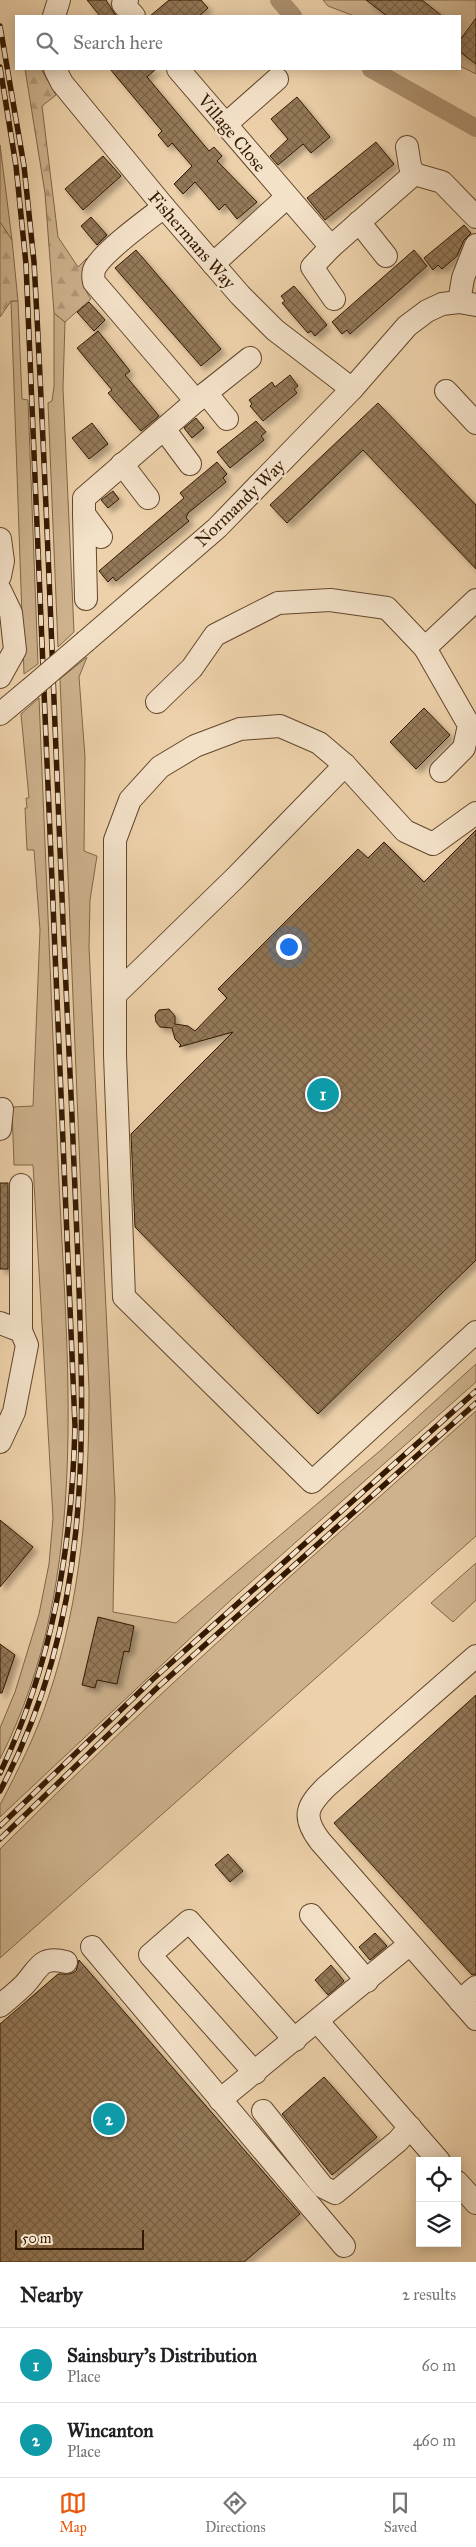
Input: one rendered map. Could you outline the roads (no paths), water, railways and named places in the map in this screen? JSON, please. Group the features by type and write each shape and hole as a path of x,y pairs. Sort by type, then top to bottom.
{"street":[{"path":"54,15 59,0"},
{"path":"127,0 123,4 133,15"},
{"name":"Fishermans Way","path":"56,70 62,83 213,264 275,330 352,389"},
{"name":"Village Close","path":"179,70 331,247"},
{"path":"225,125 276,79"},
{"path":"407,147 410,166 414,174 442,182 476,217"},
{"path":"334,300 312,267 331,247 414,174"},
{"path":"213,264 287,197"},
{"path":"164,207 98,262 94,269 94,282 201,397 227,419"},
{"path":"359,222 386,256"},
{"path":"468,304 463,278 476,245"},
{"name":"Normandy Way","path":"0,714 217,528 352,389 407,326 427,311 442,304 468,304"},
{"path":"86,599 84,498 201,397 250,358"},
{"path":"446,391 476,423"},
{"path":"164,429 190,464"},
{"path":"122,464 148,498"},
{"path":"84,514 101,537"},
{"path":"0,539 3,561 0,576"},
{"path":"0,590 10,614 15,650 0,677"},
{"path":"157,702 192,668 215,634 278,604 330,600 386,608 425,648 469,725 464,748 441,771"},
{"path":"425,648 476,600"},
{"path":"476,813 433,844 405,832 345,765 319,743 280,726 240,729 195,746 160,767 130,800 115,840 115,1055 124,1297 312,1482 476,1332"},
{"path":"115,995 235,878 345,765"},
{"path":"0,1442 14,1412 27,1345 10,1327 21,1185"},
{"path":"476,1656 326,1787 310,1804 308,1810 312,1830 320,1841 410,1944 468,1994 476,2019"},
{"path":"310,1915 367,1981"},
{"path":"255,2073 150,1955 189,1921 295,2040"},
{"path":"220,2100 318,2022 410,1944"},
{"path":"92,1947 344,2246"},
{"path":"0,2006 24,1985 38,1966 45,1961 57,1960 66,1962"},
{"path":"318,2022 436,2157"},
{"path":"263,2111 323,2188 335,2193 398,2141 410,2127"},
{"path":"461,2186 476,2202"}],"waterway":[{"path":"279,0 292,15"},
{"path":"373,70 476,128"}],"railway":[{"path":"0,26 24,166 34,262 47,517 75,1182 82,1399 76,1532 67,1597 52,1662 30,1727 0,1791"},
{"path":"0,67 16,166 26,264 75,1426 69,1515 64,1560 56,1603 34,1689 0,1773"},
{"path":"0,1826 153,1679 476,1391"},
{"path":"0,1839 159,1686 476,1403"}],"place":[{"name":"Sainsbury's Distribution","path":"323,1094"},
{"name":"Wincanton","path":"109,2119"}]}
